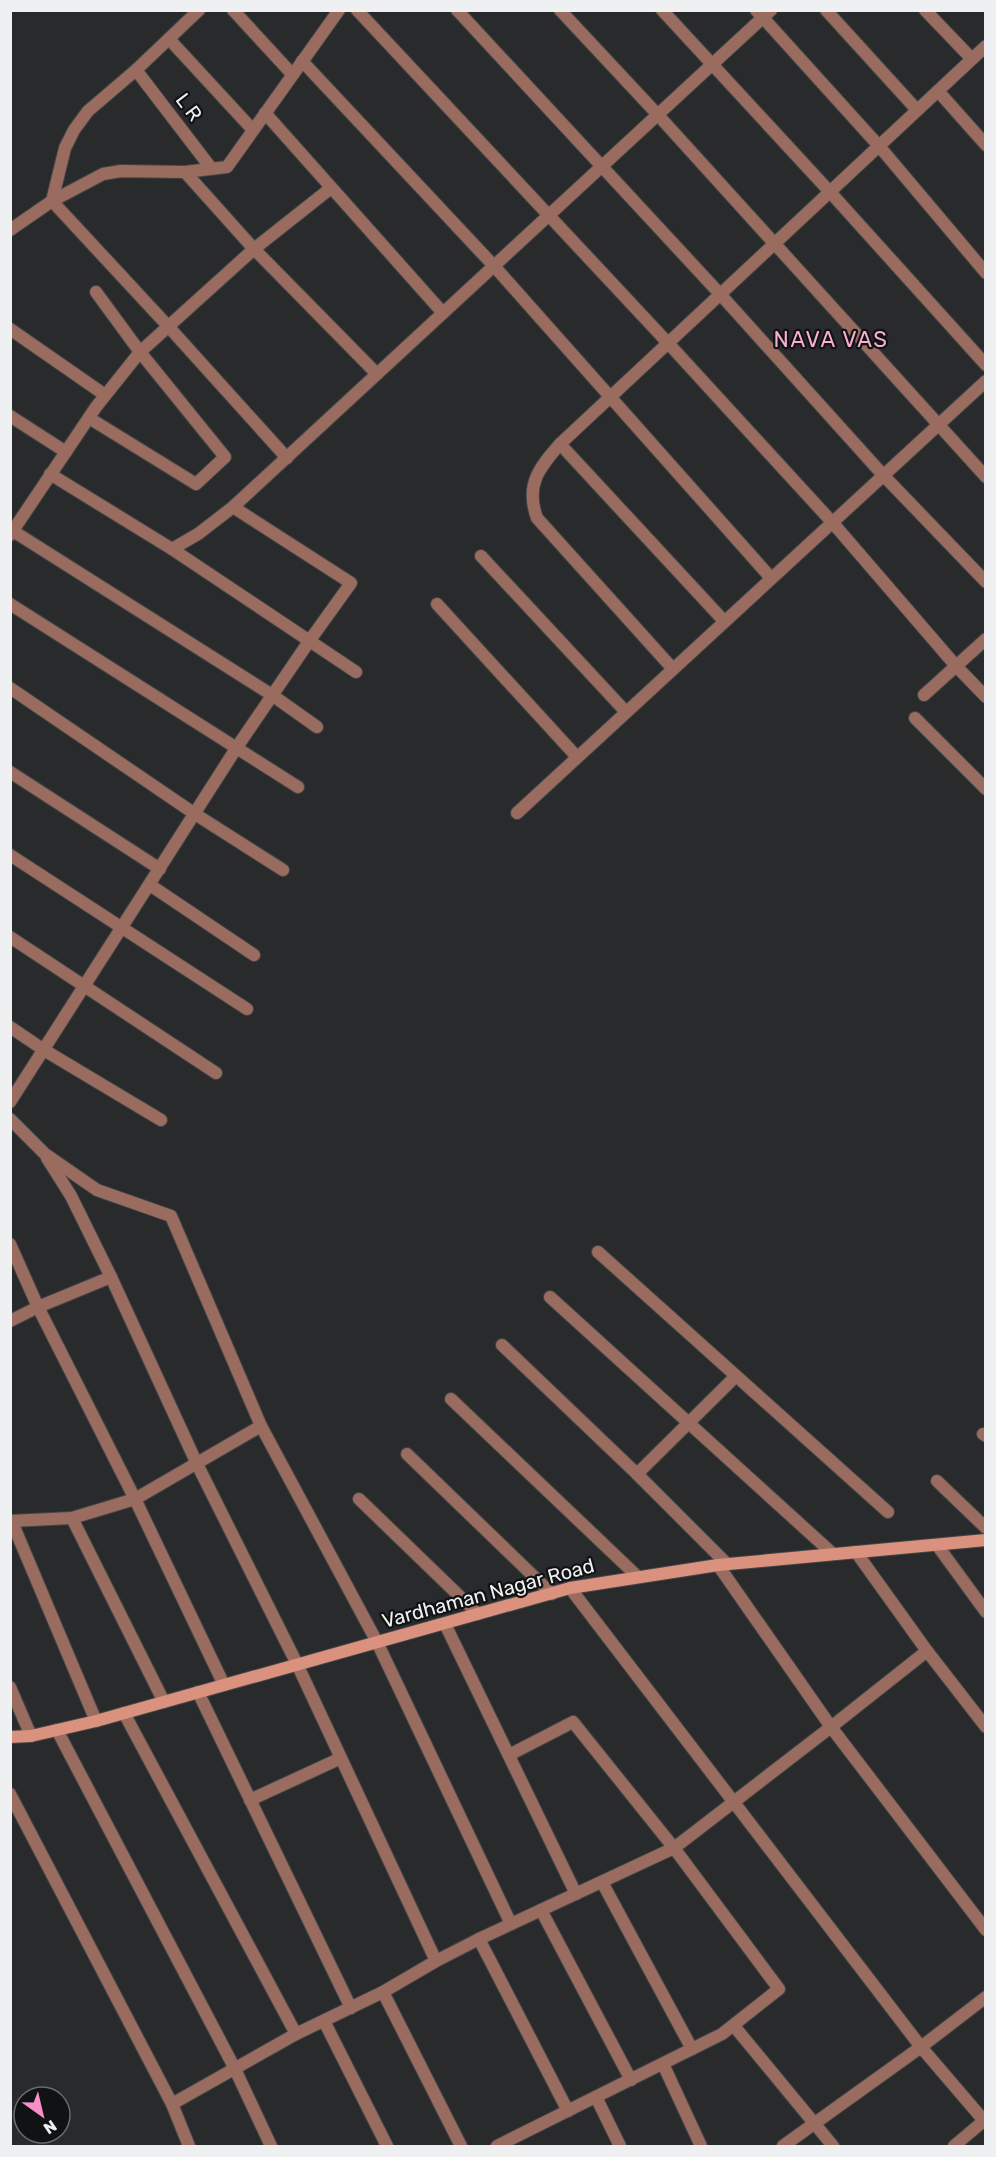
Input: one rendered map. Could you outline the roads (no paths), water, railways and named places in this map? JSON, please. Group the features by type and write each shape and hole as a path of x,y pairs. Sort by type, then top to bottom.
{"street":[{"path":"52,201 65,148 74,130 88,111 136,70 199,10"},
{"path":"233,10 292,74"},
{"path":"10,230 52,201 103,174 121,171 185,172 227,167 339,10"},
{"path":"357,10 832,522 956,666 986,697"},
{"path":"457,10 720,294 883,475 986,582"},
{"path":"560,10 775,243 986,477"},
{"path":"662,10 986,365"},
{"path":"826,10 917,110"},
{"path":"925,10 972,59"},
{"path":"172,549 198,534 233,507 658,115 763,13 986,273"},
{"name":"L R","path":"169,39 253,130"},
{"path":"673,669 537,518 532,497 534,482 541,466 560,444 986,46"},
{"path":"302,61 494,266 771,578"},
{"name":"L R","path":"136,70 211,168"},
{"path":"938,91 986,145"},
{"path":"265,113 443,314"},
{"path":"185,172 254,249 377,374"},
{"path":"317,728 272,695 12,533 105,395 140,352 167,325 254,249 331,188"},
{"path":"52,201 286,458"},
{"path":"89,418 196,484 225,457 140,352 96,292"},
{"path":"10,329 105,395"},
{"path":"517,813 986,381"},
{"path":"10,416 66,452"},
{"path":"560,444 724,621"},
{"path":"50,474 172,549 310,639 356,672"},
{"path":"10,1102 237,747 351,583 233,507"},
{"path":"481,556 626,712"},
{"path":"10,604 298,787"},
{"path":"437,604 577,757"},
{"path":"924,695 986,639"},
{"path":"10,688 195,814 283,870"},
{"path":"915,718 986,789"},
{"path":"10,772 160,870"},
{"path":"10,855 247,1009"},
{"path":"150,885 254,955"},
{"path":"10,937 216,1073"},
{"path":"10,1027 161,1120"},
{"path":"10,1119 45,1154 97,1190 171,1216 261,1426 376,1642 511,1924"},
{"path":"45,1154 71,1196 111,1277 197,1464 297,1664 436,1961"},
{"path":"10,1245 224,1685"},
{"path":"598,1252 888,1512"},
{"path":"10,1321 38,1306 111,1277"},
{"path":"550,1297 833,1554"},
{"path":"502,1345 637,1474 722,1564 831,1727 986,1930"},
{"path":"637,1474 736,1376"},
{"path":"451,1399 638,1577"},
{"path":"96,1721 11,1522 72,1518 135,1499 261,1426"},
{"path":"408,1454 552,1594"},
{"path":"937,1481 986,1527"},
{"path":"359,1499 478,1614"},
{"path":"72,1518 164,1702"},
{"name":"Vardhaman Nagar Road","path":"10,1737 31,1736 96,1721 570,1588 722,1564 986,1540"},
{"path":"937,1545 986,1611"},
{"path":"856,1552 927,1651 986,1727"},
{"path":"570,1588 921,2047 985,2121 954,2146"},
{"path":"445,1624 576,1894"},
{"path":"172,2104 234,2067 383,1992 479,1939 674,1848 927,1651"},
{"path":"10,1687 31,1736"},
{"path":"198,1692 351,2008"},
{"path":"124,1713 296,2034"},
{"path":"497,2146 663,2064 734,2026 778,1989 674,1848 573,1722 509,1755"},
{"path":"57,1730 234,2067 271,2146"},
{"path":"250,1800 341,1758"},
{"path":"10,1794 172,2104 189,2146"},
{"path":"602,1882 692,2049"},
{"path":"541,1910 631,2080"},
{"path":"479,1939 568,2111"},
{"path":"383,1992 461,2146"},
{"path":"783,2146 815,2125 986,1997"},
{"path":"324,2021 387,2146"},
{"path":"734,2026 833,2146"},
{"path":"663,2064 701,2146"},
{"path":"596,2097 620,2146"}],"district":[{"name":"NAVA VAS","path":"831,339"}]}
